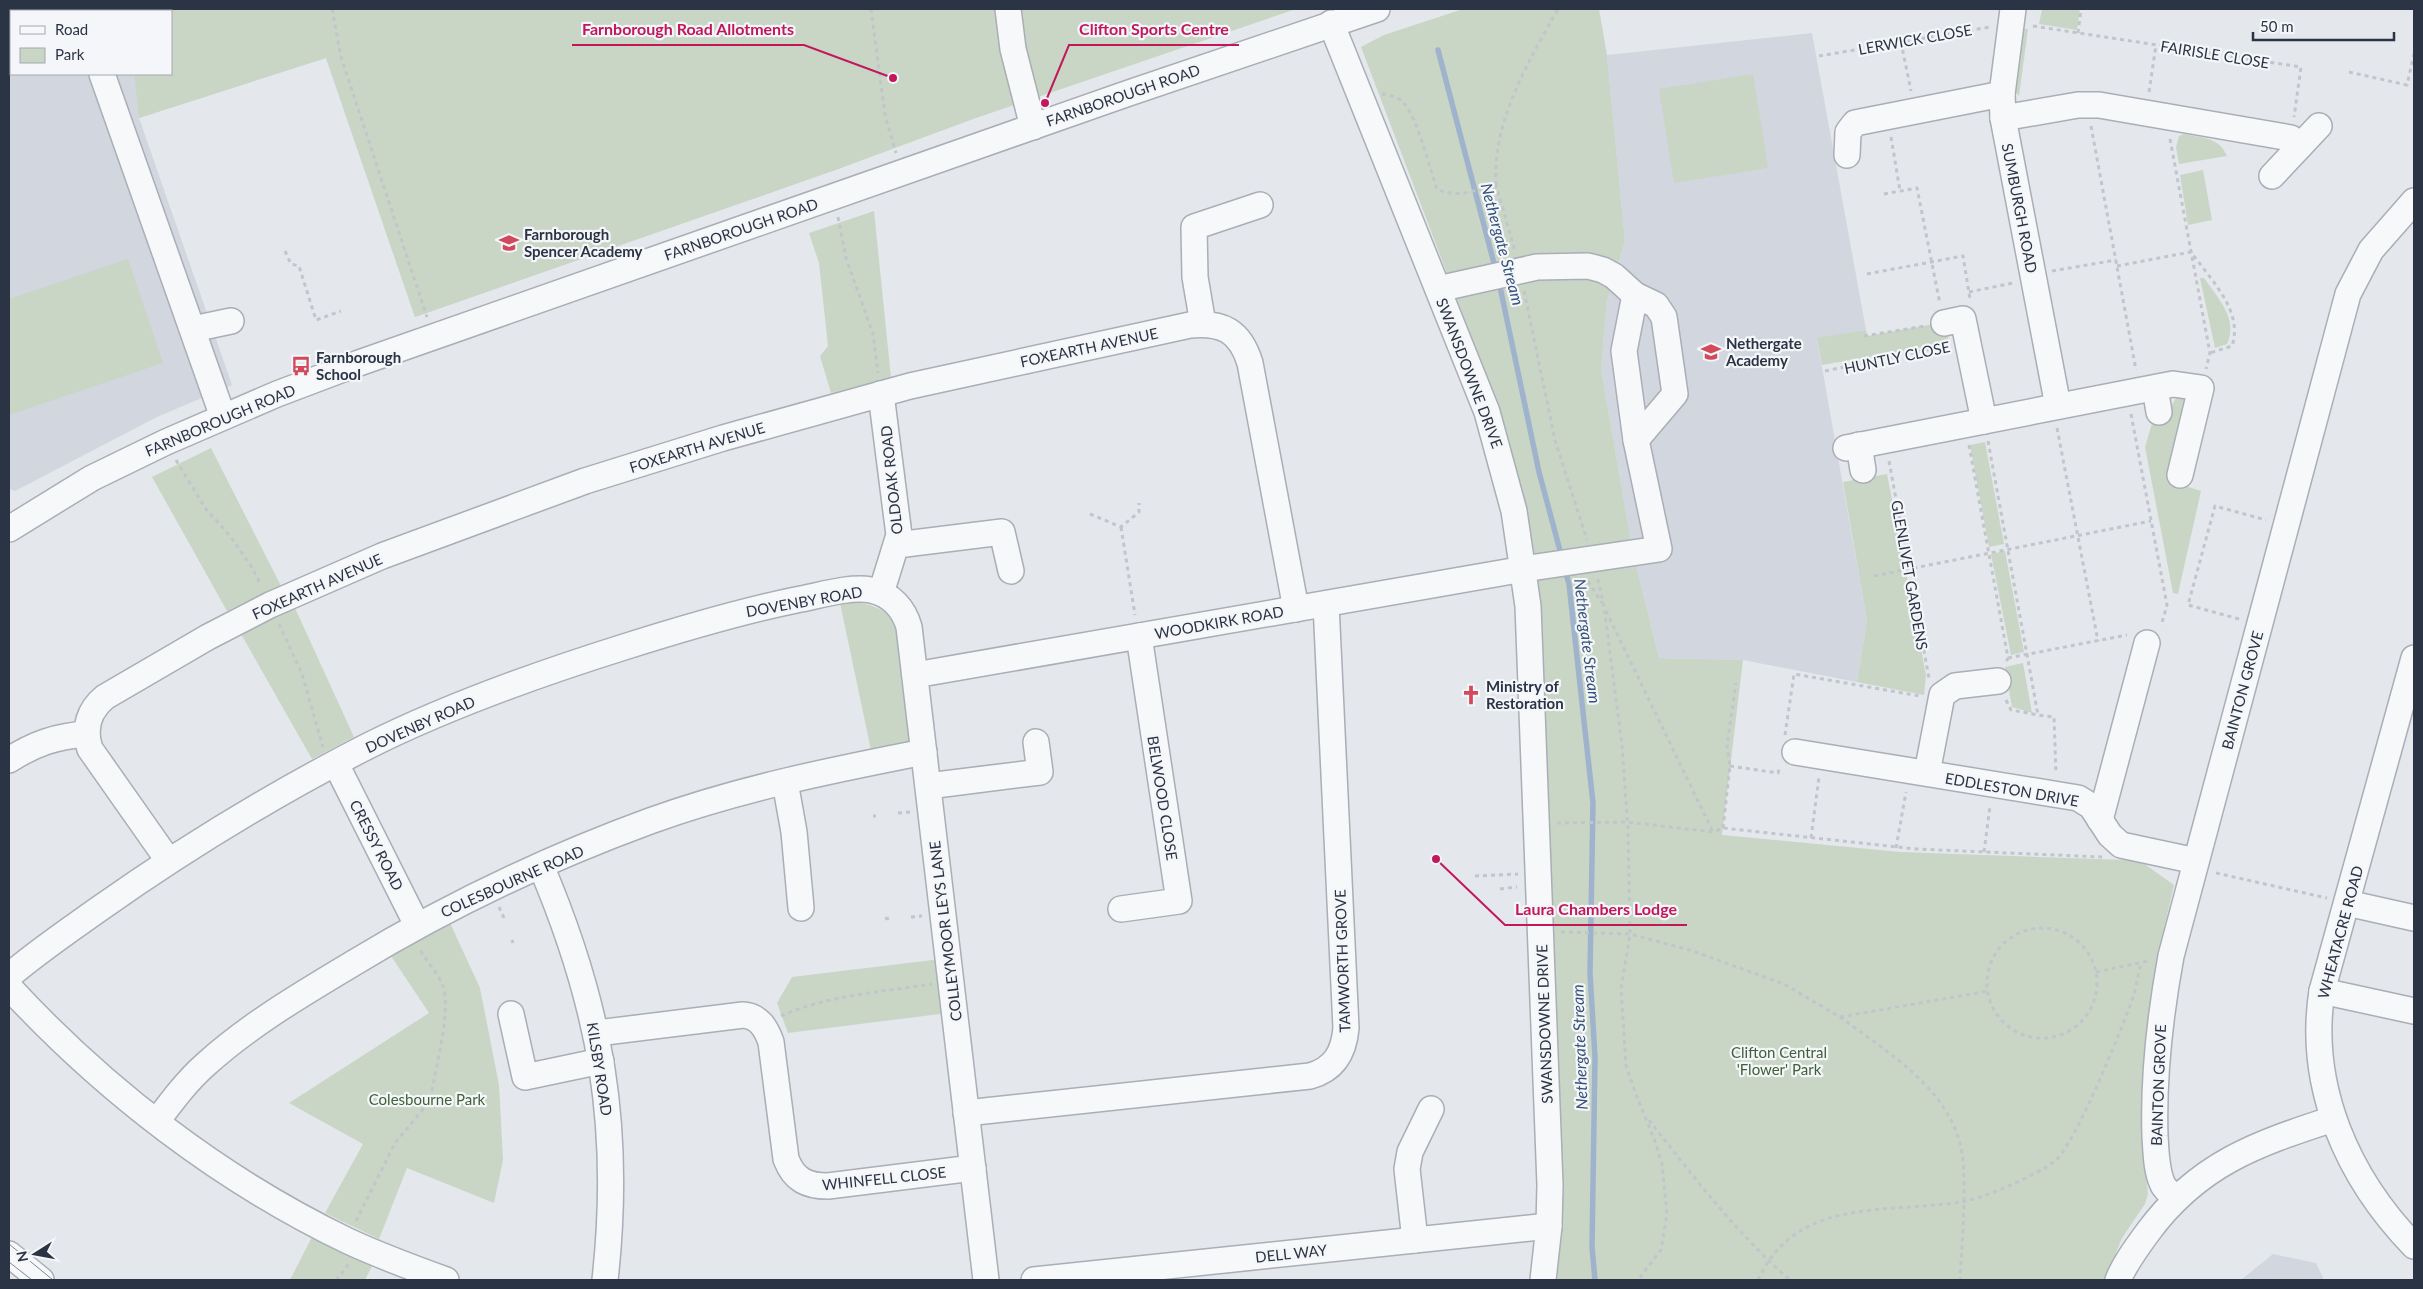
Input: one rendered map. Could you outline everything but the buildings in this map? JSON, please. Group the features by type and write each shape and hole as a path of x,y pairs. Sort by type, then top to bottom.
{"street":[{"path":"1008,9 1013,49 1033,127"},
{"name":"FARNBOROUGH ROAD","path":"9,530 105,471 277,394 359,363 904,172 1331,23 1377,9"},
{"name":"SUMBURGH ROAD","path":"2012,16 2003,106 2056,407"},
{"name":"SWANSDOWNE DRIVE","path":"1331,23 1487,412 1498,444 1514,511 1524,570 1528,606 1528,874 1550,1185 1549,1226 1543,1280"},
{"path":"102,75 223,417"},
{"path":"1847,156 1848,132 1855,123 1915,111 2003,106 2087,104 2156,115 2240,140 2296,142"},
{"path":"2272,176 2296,142 2320,126"},
{"name":"BAINTON GROVE","path":"2176,1199 2163,1184 2160,1174 2155,1119 2157,1051 2161,1007 2171,956 2348,294 2371,250 2414,202"},
{"path":"1203,324 1195,276 1194,227 1260,205"},
{"path":"1438,289 1538,267 1588,266 1610,274 1635,295 1656,305 1664,316 1675,394 1636,440"},
{"path":"1635,295 1624,351 1636,440"},
{"path":"193,329 231,321"},
{"name":"FOXEARTH AVENUE","path":"87,734 91,713 105,697 215,633 270,605 344,572 585,481 723,438 881,394 1203,324 1214,324 1231,332 1240,340 1246,351 1296,609"},
{"name":"HUNTLY CLOSE","path":"1958,328 1974,423"},
{"path":"1863,470 1852,447 2173,384 2201,388 2180,475"},
{"path":"2141,390 2159,412"},
{"name":"OLDOAK ROAD","path":"881,394 898,523 897,545 881,593"},
{"name":"WOODKIRK ROAD","path":"915,675 1524,570 1659,549 1636,440"},
{"path":"897,545 1002,532 1010,571"},
{"name":"DOVENBY ROAD","path":"9,976 168,860 370,746 467,703 545,673 713,619 801,599 863,589 881,593"},
{"name":"COLLEYMOOR LEYS LANE","path":"881,593 893,601 906,619 915,675 986,1280"},
{"name":"TAMWORTH GROVE","path":"966,1113 1310,1076 1320,1074 1335,1062 1343,1046 1346,1028 1326,604"},
{"name":"BELWOOD CLOSE","path":"1121,909 1178,901 1139,636"},
{"path":"2100,820 2140,639"},
{"name":"WHEATACRE ROAD","path":"2414,658 2322,991 2319,1042 2323,1080 2333,1119 2352,1163 2366,1189 2414,1246"},
{"path":"1918,772 1934,700 1951,688 1998,681"},
{"path":"9,760 32,746 50,739 87,734 90,749 168,860"},
{"path":"928,786 1040,772 1036,742"},
{"name":"COLESBOURNE ROAD","path":"157,1121 185,1085 222,1050 320,983 412,928 482,892 651,821 785,782 924,752"},
{"name":"EDDLESTON DRIVE","path":"1799,755 2078,798 2091,806 2110,836 2122,845"},
{"name":"CRESSY ROAD","path":"332,766 412,928"},
{"path":"785,782 794,832 800,908"},
{"path":"2122,845 2195,865"},
{"name":"KILSBY ROAD","path":"541,866 572,943 597,1033 611,1156 611,1205 605,1280"},
{"path":"2347,903 2414,918"},
{"path":"9,988 89,1066 157,1121 227,1171 320,1226 376,1254 446,1280"},
{"path":"2322,991 2414,1011"},
{"path":"511,1014 525,1078 601,1061"},
{"path":"597,1033 743,1015 755,1018 764,1027"},
{"name":"WHINFELL CLOSE","path":"764,1027 771,1042 786,1159 790,1170 802,1182 811,1185 828,1186 973,1168"},
{"path":"1415,1240 1407,1169 1410,1152 1431,1110"},
{"path":"2118,1280 2144,1238 2176,1199 2198,1179 2244,1152 2281,1136 2333,1119"},
{"name":"DELL WAY","path":"1034,1280 1240,1270 1415,1240 1549,1226"},
{"path":"11,1261 41,1280"}],"path":[{"path":"332,9 341,57 427,318"},
{"path":"871,9 885,115 904,172"},
{"path":"1558,9 1525,68 1499,140 1495,156 1496,186 1555,440 1575,562 1604,607 1713,832"},
{"path":"2078,33 2081,9"},
{"name":"FAIRISLE CLOSE","path":"2012,16 2078,33 2301,68 2296,142"},
{"name":"LERWICK CLOSE","path":"1819,56 1901,42 2012,16"},
{"path":"1901,42 1915,111"},
{"path":"2156,45 2156,115 2191,252 2210,353 2201,388"},
{"path":"2349,72 2407,85 2414,54"},
{"path":"1358,90 1391,95 1403,102 1414,124 1437,189 1447,194 1456,195 1496,186"},
{"path":"1974,423 1989,553 2008,658 2098,641 2157,638 2167,605 2151,522 2141,390 2087,104"},
{"path":"1888,117 1900,192"},
{"path":"1884,194 1917,188 1932,262 1958,328"},
{"path":"838,217 846,258 873,334 881,394"},
{"path":"285,251 291,264 299,266 316,320 341,311"},
{"path":"2117,266 2191,252"},
{"path":"2191,252 2234,317 2234,339 2232,346 2210,353"},
{"path":"1867,274 1963,256 1971,300 1958,328"},
{"path":"1969,292 2116,260"},
{"name":"HUNTLY CLOSE","path":"1864,336 1958,328"},
{"name":"HUNTLY CLOSE","path":"1825,372 1958,328"},
{"path":"2056,407 2098,641"},
{"path":"1974,423 2008,550 2038,714"},
{"name":"GLENLIVET GARDENS","path":"1885,440 1929,679"},
{"path":"176,460 206,508 231,537 251,566 264,591"},
{"path":"1121,527 1139,512 1139,503"},
{"path":"2259,624 2188,605 2215,506 2286,525"},
{"path":"1090,514 1121,527"},
{"path":"1874,576 2151,522"},
{"path":"1121,527 1139,636"},
{"path":"1575,562 1604,607 1622,744 1627,822 1630,934 1621,989 1626,1065 1647,1118 1662,1164 1667,1214 1661,1250 1638,1280"},
{"path":"276,617 302,674 332,766"},
{"path":"1811,838 1799,755 1794,674 1934,700"},
{"path":"1998,681 2011,710 2054,717 2056,794"},
{"path":"1722,828 1730,766 1727,746 1736,683"},
{"path":"1730,766 1778,772 1799,755"},
{"path":"1896,848 1918,772"},
{"path":"1984,852 1992,784"},
{"path":"1582,822 1627,822 1713,832 1722,828 1896,848 1984,852 2104,857 2122,845"},
{"path":"2195,865 2347,903"},
{"path":"1475,876 1528,874"},
{"path":"1500,889 1517,888 1528,874"},
{"path":"352,1230 395,1143 429,1102 432,1095 446,1011 445,996 442,984 412,928"},
{"path":"2032,928 2049,928 2072,938 2090,956 2096,972 2097,986 2094,1000 2088,1013 2078,1024 2066,1032 2052,1037 2023,1034 2010,1028 2000,1018 1992,1005 1988,991 1988,974 1993,958 2003,944 2016,934 2032,928"},
{"path":"1582,933 1630,934 1693,951 1784,984 1840,1017 1920,1079 1944,1109 1954,1128 1963,1160 1960,1280"},
{"path":"2096,972 2171,956"},
{"path":"1758,1280 1778,1247 1810,1226 1836,1215 1868,1209 1963,1202 2032,1174 2055,1161 2074,1134 2132,1002 2141,962"},
{"path":"764,1027 783,1015 829,1001 951,982"},
{"path":"1840,1017 1988,991"},
{"path":"1647,1118 1708,1196 1769,1262 1790,1280"},
{"path":"336,1280 350,1262"}],"shaded area":[{"name":"Farnborough Spencer Academy","path":"9,9 803,9 841,168 415,317 326,58 139,118 232,385 157,417 15,491 9,489"},
{"name":"Nethergate Academy","path":"1812,33 1866,330 1817,339 1867,621 1857,682 1743,660 1659,658 1633,553 1601,369 1607,301 1625,241 1607,55"},
{"path":"2273,1254 2316,1263 2324,1280 2241,1280"}],"green space":[{"name":"Farnborough Spencer Academy","path":"1296,9 976,118 841,168 415,317 326,58 139,118 134,75 172,75 172,10 126,10"},
{"name":"Clifton Central 'Flower' Park","path":"1463,9 1599,9 1607,55 1625,241 1607,301 1601,369 1633,553 1659,658 1743,660 1722,835 1900,852 2125,860 2143,863 2174,885 2157,959 2145,1058 2143,1148 2148,1194 2145,1204 2122,1238 2105,1280 1557,1280 1563,1203 1555,971 1546,827 1542,633 1536,562 1526,510 1486,376 1361,47 1384,35"},
{"path":"2042,9 2080,9 2077,30 2039,24"},
{"path":"2020,28 2028,29 2019,96 2011,87"},
{"path":"1753,74 1768,168 1674,183 1659,89"},
{"path":"2184,134 2215,142 2224,150 2227,156 2179,164 2176,147 2179,136"},
{"path":"2203,170 2212,220 2188,225 2180,175"},
{"path":"874,211 891,378 831,393 820,356 828,346 819,263 809,233"},
{"path":"128,259 163,363 9,415 9,299"},
{"path":"2200,278 2204,278 2225,309 2230,326 2227,344 2215,348"},
{"path":"1945,322 1949,343 1822,365 1817,338 1866,330 1867,336"},
{"path":"2180,392 2193,394 2169,481 2201,491 2178,594 2173,593 2145,447 2153,420 2169,417 2173,403"},
{"path":"1985,442 2004,544 1989,547 1970,445"},
{"path":"211,448 281,586 227,611 152,477"},
{"path":"1887,474 1926,675 1924,695 1857,682 1867,621 1843,482"},
{"path":"2005,551 2024,652 2011,655 1991,554"},
{"path":"849,602 875,607 887,613 898,622 910,740 906,744 871,750 840,603"},
{"path":"295,608 354,737 312,759 241,634"},
{"path":"2023,663 2032,713 2012,707 2005,667"},
{"name":"Colesbourne Park","path":"450,923 480,988 499,1085 503,1160 494,1203 407,1168 379,1239 325,1213 363,1144 289,1103 429,1013 389,953"},
{"path":"941,959 948,1013 788,1033 777,1003 792,977"},
{"path":"313,1235 374,1262 365,1280 290,1280"}],"waterway":[{"name":"Nethergate Stream","path":"1438,50 1496,271"},
{"name":"Nethergate Stream","path":"1499,282 1539,472 1562,558"},
{"name":"Nethergate Stream","path":"1565,570 1569,584 1593,803 1590,973 1595,1057 1592,1247 1595,1280"}],"tram line":[{"path":"9,1244 53,1280"},
{"path":"9,1262 32,1280"}],"place":[{"name":"Farnborough Road Allotments","path":"893,78"},
{"name":"Clifton Sports Centre","path":"1045,103"},
{"name":"Farnborough Spencer Academy","path":"509,243"},
{"name":"Nethergate Academy","path":"1711,352"},
{"name":"Farnborough School","path":"301,366"},
{"name":"Ministry of Restoration","path":"1471,695"},
{"name":"Laura Chambers Lodge","path":"1436,859"}]}
